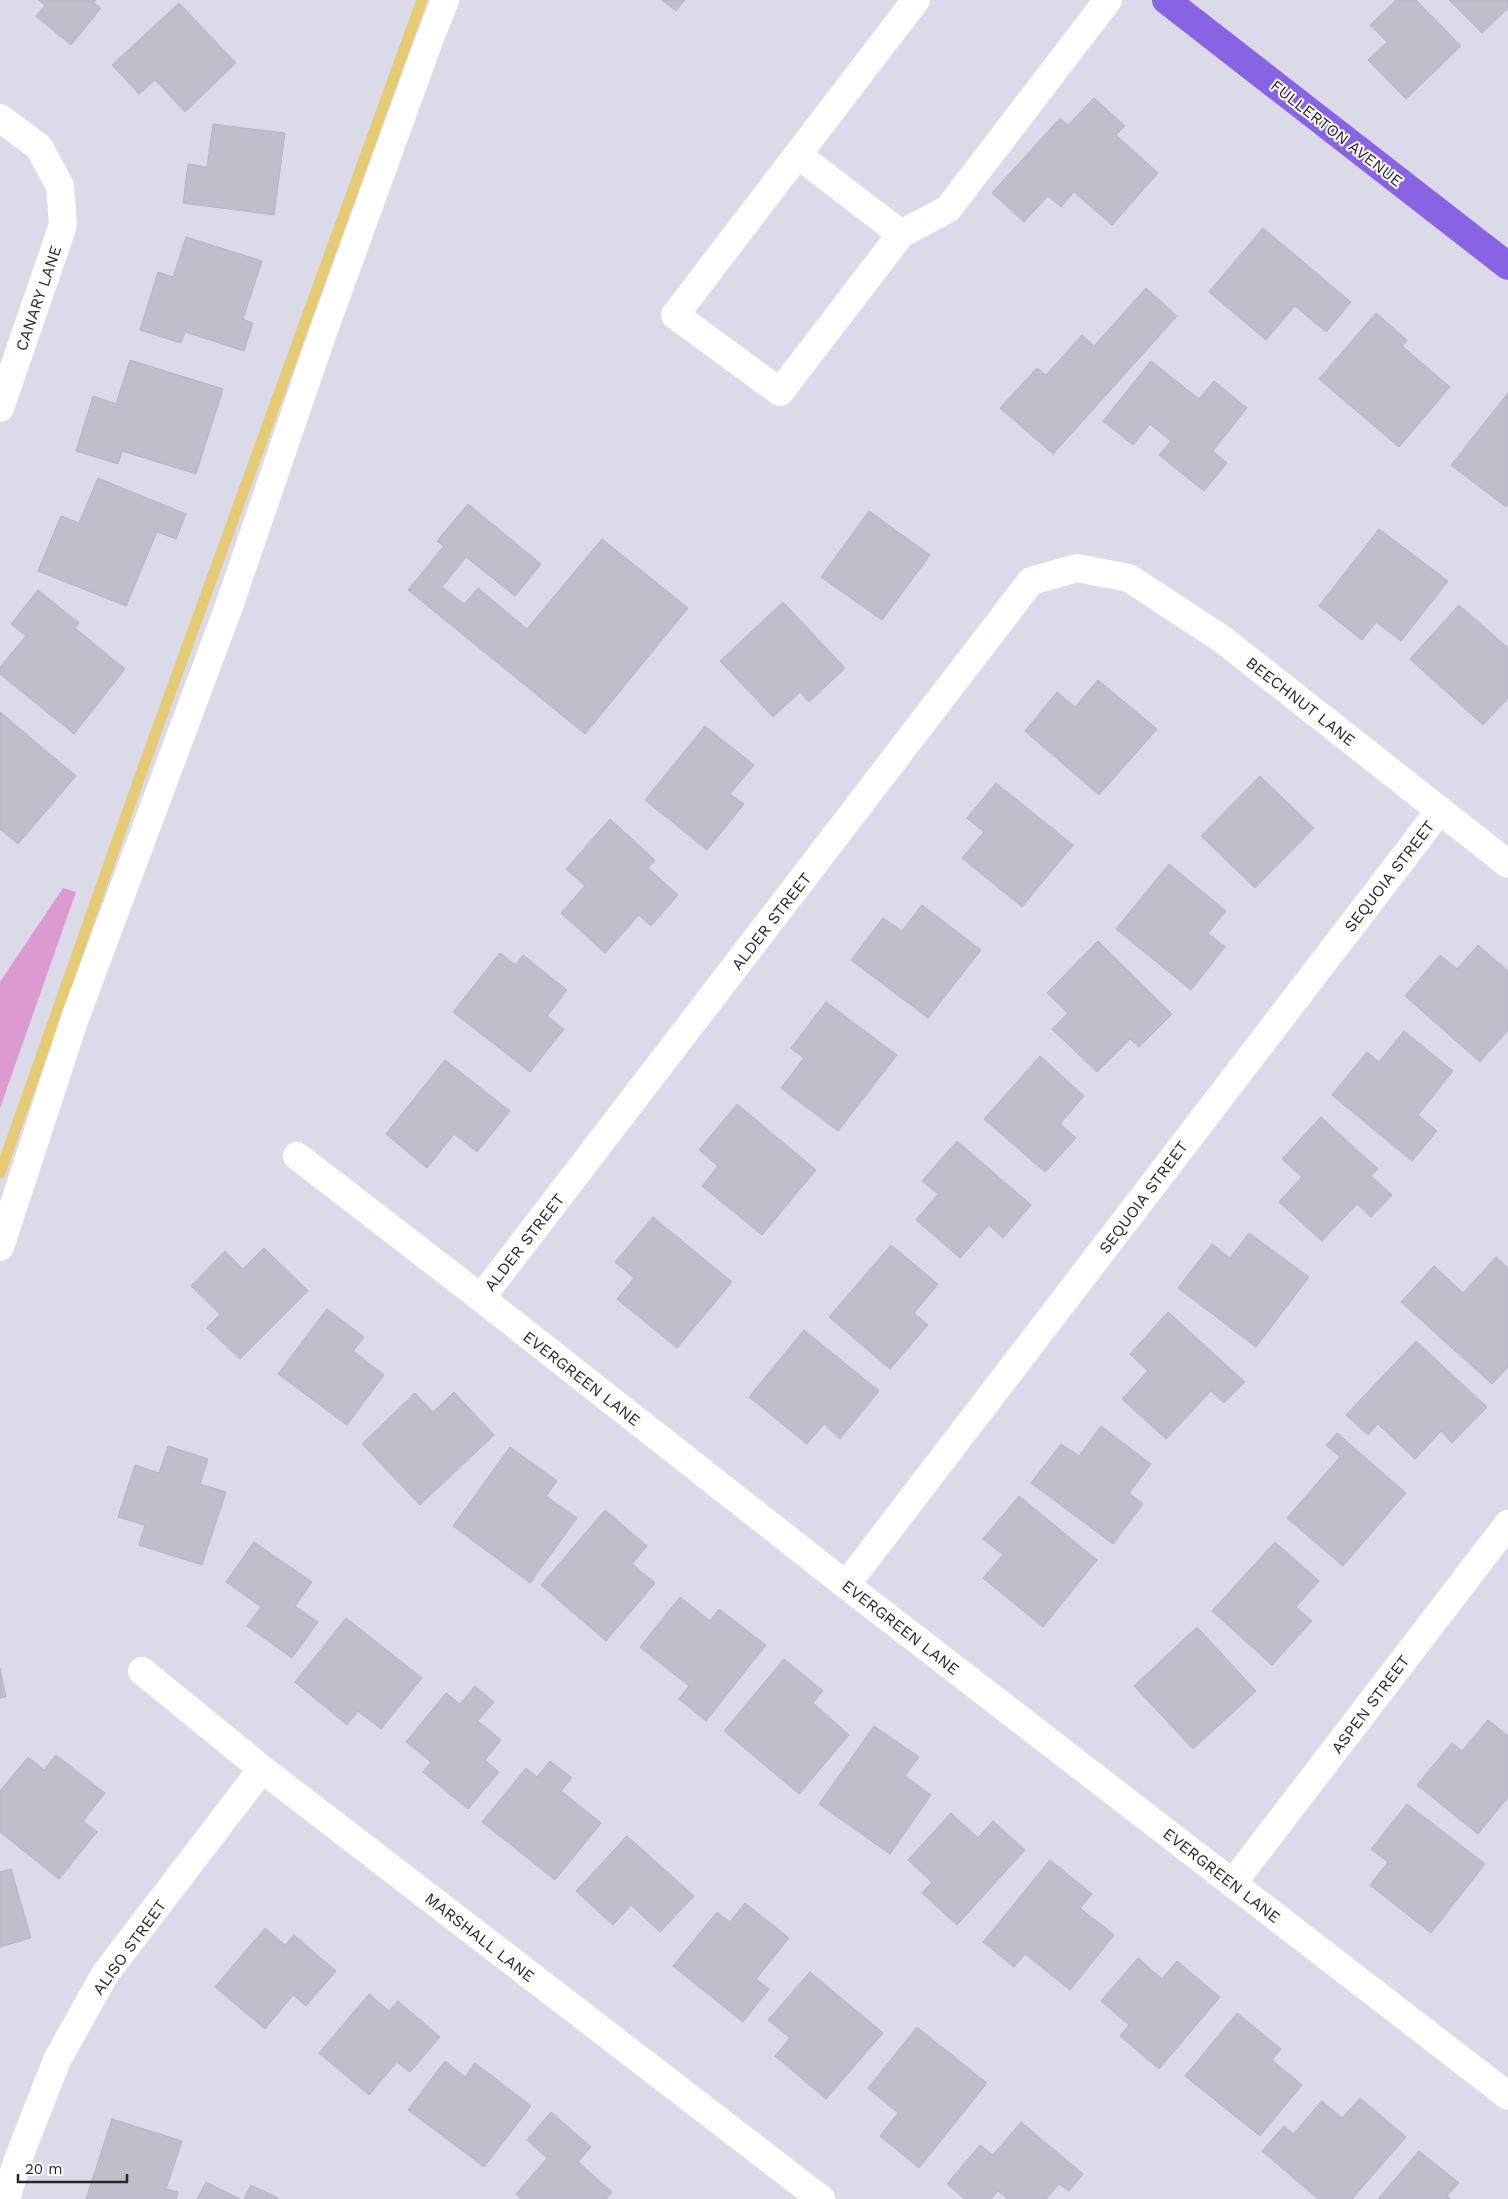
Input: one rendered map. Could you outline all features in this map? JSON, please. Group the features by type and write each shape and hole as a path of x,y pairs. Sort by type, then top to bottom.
{"main road":[{"name":"FULLERTON AVENUE","path":"1166,0 1508,266"}],"street":[{"path":"0,1247 75,1018 228,609 321,338 445,0"},
{"path":"916,0 675,315 780,392 901,234 948,209 1108,0"},
{"name":"CANARY LANE","path":"0,118 39,147 60,186 63,225 0,408"},
{"path":"798,155 901,234"},
{"name":"BEECHNUT LANE","path":"1077,568 1129,578 1222,639 1508,864"},
{"name":"ALDER STREET","path":"481,1298 1031,581 1077,568"},
{"name":"SEQUOIA STREET","path":"846,1585 1440,810"},
{"name":"EVERGREEN LANE","path":"296,1156 481,1298 846,1585 1508,2096"},
{"name":"ASPEN STREET","path":"1232,1884 1508,1524"},
{"name":"MARSHALL LANE","path":"142,1671 262,1769 821,2199"},
{"name":"ALISO STREET","path":"6,2199 17,2162 58,2060 105,1974 262,1769"}],"shaded area":[{"path":"63,888 76,892 0,1108 0,982"}],"building":[{"path":"39,0 96,0 94,3 101,8 71,45 36,16 45,5"},
{"path":"662,0 685,0 676,11"},
{"path":"1396,0 1416,0 1461,46 1406,99 1368,60 1387,42 1370,25"},
{"path":"1449,0 1508,0 1508,8 1482,33"},
{"path":"179,3 236,63 185,112 155,80 139,94 112,65"},
{"path":"1094,98 1125,126 1116,135 1158,173 1112,225 1074,192 1061,207 1048,196 1024,222 992,193 1060,118 1068,125"},
{"path":"213,124 285,133 274,215 183,203 188,164 207,167"},
{"path":"1263,228 1351,302 1326,332 1295,306 1266,340 1209,292"},
{"path":"186,237 262,261 243,319 253,323 244,351 185,332 181,343 140,330 158,272 173,277"},
{"path":"1146,288 1177,316 1053,454 1000,408 1037,368 1046,375 1082,335 1094,346"},
{"path":"1376,313 1407,340 1402,346 1450,387 1399,447 1319,379"},
{"path":"130,360 223,389 196,474 122,451 118,464 76,451 93,396 116,404"},
{"path":"1151,361 1199,399 1214,381 1247,408 1213,451 1227,463 1204,491 1159,455 1171,441 1150,424 1133,445 1103,421"},
{"path":"1508,393 1508,504 1506,507 1451,465"},
{"path":"98,478 186,514 176,539 157,532 126,606 38,571 61,516 79,523"},
{"path":"468,504 541,564 515,596 466,557 442,587 464,604 478,588 527,629 602,539 688,608 585,734 408,590 444,546 437,541"},
{"path":"869,511 930,555 882,620 821,577"},
{"path":"1379,529 1448,581 1401,641 1376,622 1362,640 1319,606"},
{"path":"38,590 79,623 75,628 125,669 74,734 0,674 0,667 26,636 11,624"},
{"path":"783,602 845,668 809,702 800,692 773,717 720,661"},
{"path":"1459,605 1508,648 1508,698 1483,725 1410,659"},
{"path":"1098,680 1157,729 1099,795 1025,731 1057,692 1075,707"},
{"path":"0,712 76,776 18,844 0,829"},
{"path":"705,726 754,765 730,794 744,804 707,850 645,800"},
{"path":"1260,776 1314,828 1255,888 1201,836"},
{"path":"996,783 1073,845 1022,907 962,858 984,832 967,818"},
{"path":"610,819 655,860 648,868 678,895 651,926 639,915 605,953 561,913 585,886 566,869"},
{"path":"1169,864 1226,911 1208,933 1225,947 1191,990 1116,929"},
{"path":"922,905 981,950 928,1018 851,960 883,918 902,931"},
{"path":"1098,941 1172,1014 1139,1047 1130,1039 1097,1072 1052,1029 1068,1013 1047,993"},
{"path":"1478,945 1508,971 1508,1030 1480,1062 1405,996 1440,955 1457,969"},
{"path":"500,953 516,965 523,955 567,990 547,1016 564,1029 530,1072 453,1012"},
{"path":"826,1002 897,1055 838,1131 781,1088 804,1058 791,1048"},
{"path":"1404,1031 1453,1071 1418,1115 1437,1131 1412,1161 1332,1095 1367,1052 1379,1062"},
{"path":"1040,1056 1084,1096 1060,1124 1076,1138 1045,1172 984,1119"},
{"path":"445,1060 510,1111 477,1152 454,1134 427,1168 386,1134"},
{"path":"737,1104 816,1170 762,1235 702,1186 718,1166 699,1150"},
{"path":"1321,1117 1378,1169 1371,1176 1392,1195 1371,1217 1357,1204 1322,1241 1279,1202 1302,1177 1282,1159"},
{"path":"957,1141 1031,1205 1003,1238 989,1225 960,1258 916,1220 938,1194 922,1181"},
{"path":"653,1217 732,1282 677,1348 617,1299 634,1278 615,1262"},
{"path":"1249,1233 1309,1277 1256,1347 1178,1288 1212,1244 1230,1258"},
{"path":"891,1245 938,1284 914,1313 928,1325 890,1369 829,1317"},
{"path":"264,1248 308,1291 240,1359 207,1328 220,1314 191,1286 225,1251 243,1269"},
{"path":"1496,1257 1508,1268 1508,1367 1492,1384 1401,1302 1434,1266 1463,1293"},
{"path":"327,1309 364,1337 353,1351 384,1375 347,1425 278,1374"},
{"path":"1168,1312 1245,1382 1224,1403 1211,1391 1166,1439 1122,1399 1148,1371 1130,1354"},
{"path":"804,1330 879,1391 840,1439 824,1424 807,1444 749,1397"},
{"path":"1416,1341 1487,1407 1452,1443 1441,1431 1415,1459 1378,1424 1368,1435 1346,1415"},
{"path":"454,1392 494,1435 420,1505 362,1444 415,1393 433,1412"},
{"path":"1101,1426 1151,1464 1129,1493 1143,1504 1113,1544 1031,1483 1061,1444 1079,1456"},
{"path":"1337,1433 1406,1493 1343,1566 1287,1518 1340,1457 1326,1445"},
{"path":"168,1446 208,1459 200,1484 226,1492 202,1565 139,1545 145,1525 118,1517 135,1465 159,1473"},
{"path":"510,1447 557,1481 546,1496 577,1518 530,1583 453,1526"},
{"path":"1019,1496 1097,1560 1043,1627 983,1578 1003,1555 983,1539"},
{"path":"605,1510 647,1546 632,1564 655,1583 606,1641 541,1585"},
{"path":"254,1542 312,1582 295,1606 318,1622 292,1658 247,1626 261,1607 226,1582"},
{"path":"1275,1542 1319,1581 1296,1607 1312,1621 1272,1665 1212,1611"},
{"path":"680,1597 710,1621 719,1609 766,1645 706,1721 679,1699 689,1686 640,1647"},
{"path":"346,1618 422,1678 381,1729 358,1711 347,1725 295,1682"},
{"path":"1197,1627 1256,1691 1193,1749 1134,1686"},
{"path":"784,1659 823,1691 813,1703 849,1735 799,1794 724,1731"},
{"path":"0,1668 6,1697 0,1698"},
{"path":"475,1686 494,1702 478,1721 501,1740 485,1760 499,1772 468,1809 423,1772 431,1762 406,1742 446,1693 460,1704"},
{"path":"1488,1720 1508,1736 1508,1797 1478,1834 1417,1785 1452,1743 1462,1751"},
{"path":"874,1726 919,1757 905,1776 931,1795 890,1854 819,1804"},
{"path":"56,1755 105,1793 83,1821 97,1832 59,1879 0,1832 0,1791 28,1757 44,1770"},
{"path":"550,1761 572,1778 561,1791 601,1823 555,1880 482,1822 526,1768 537,1777"},
{"path":"1407,1804 1485,1864 1431,1933 1370,1885 1388,1862 1371,1849"},
{"path":"951,1813 978,1838 993,1821 1025,1850 957,1925 922,1893 932,1882 908,1860"},
{"path":"627,1836 694,1896 660,1932 631,1905 613,1925 576,1891"},
{"path":"1050,1860 1092,1894 1080,1908 1114,1935 1070,1990 1025,1954 1014,1967 983,1942"},
{"path":"11,1869 31,1938 0,1947 0,1872"},
{"path":"745,1903 789,1938 756,1979 769,1989 743,2022 673,1966 717,1912 730,1922"},
{"path":"265,1928 285,1945 294,1935 336,1971 306,2006 293,1995 265,2029 215,1987"},
{"path":"1138,1958 1162,1979 1177,1961 1220,1997 1159,2069 1120,2036 1129,2025 1101,2001"},
{"path":"810,1972 883,2033 826,2099 775,2056 790,2038 768,2020"},
{"path":"369,1994 389,2011 398,2001 440,2037 410,2072 397,2062 369,2095 319,2053"},
{"path":"1237,2013 1281,2049 1272,2060 1302,2085 1260,2136 1185,2076"},
{"path":"917,2027 987,2083 919,2168 880,2136 898,2113 868,2088"},
{"path":"445,2061 465,2077 475,2063 531,2106 484,2167 408,2110"},
{"path":"1360,2098 1406,2137 1352,2199 1318,2199 1262,2151 1284,2126 1293,2134 1322,2101 1342,2118"},
{"path":"551,2112 591,2147 578,2162 612,2192 606,2199 521,2199 516,2194 547,2158 527,2140"},
{"path":"112,2119 182,2141 166,2189 178,2192 176,2199 86,2199"},
{"path":"1021,2122 1083,2174 1069,2191 1059,2184 1046,2199 1008,2199 998,2191 991,2199 965,2199 947,2184 980,2145 993,2155"},
{"path":"1419,2151 1459,2183 1447,2196 1451,2199 1378,2199"},
{"path":"206,2182 240,2199 197,2199"},
{"path":"251,2185 278,2198 244,2199"}],"waterway":[{"path":"0,1173 139,779 422,0"}]}
